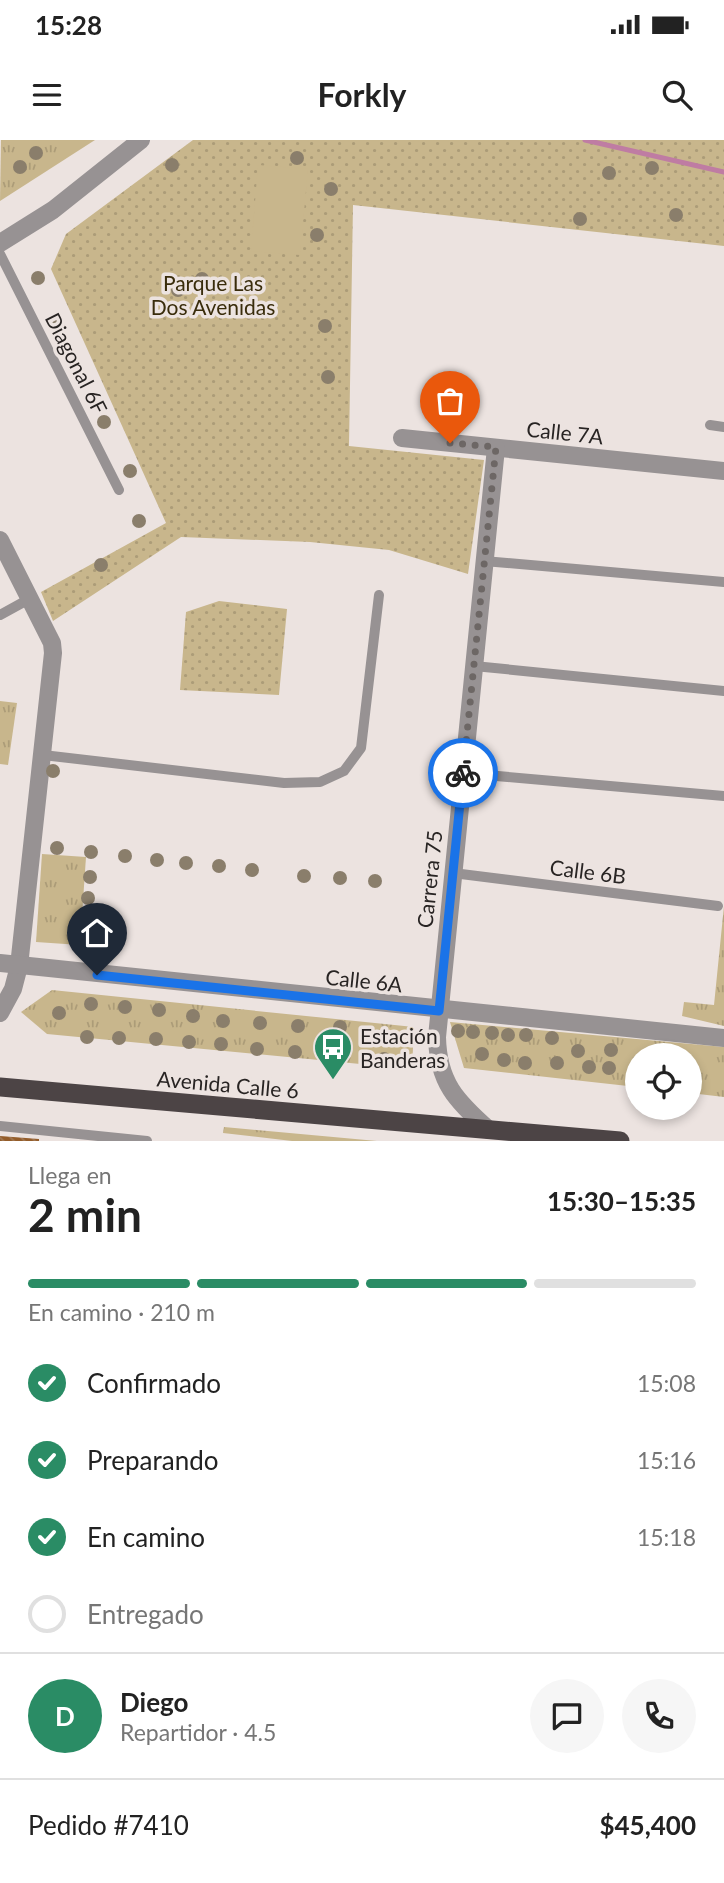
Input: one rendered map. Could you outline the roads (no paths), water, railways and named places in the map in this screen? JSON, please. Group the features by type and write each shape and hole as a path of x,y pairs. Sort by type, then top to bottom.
{"highway":[{"name":"Avenida Calle 6","path":"0,1087 620,1141"}],"street":[{"path":"0,243 61,204 141,140"},
{"name":"Calle 7A","path":"402,438 724,471"},
{"name":"Carrera 75","path":"489,1129 458,1100 441,1072 438,1058 439,1011 496,447"},
{"path":"0,540 31,598 52,643 53,653 19,966 13,989 0,1013"},
{"name":"Calle 6A","path":"0,963 439,1011 724,1038"}],"lane":[{"name":"Diagonal 6F","path":"0,254 119,490"},
{"path":"710,425 724,427"},
{"path":"484,561 724,582"},
{"path":"43,754 284,783 320,782 344,771 361,748 379,595"},
{"path":"0,615 31,598"},
{"path":"474,666 724,691"},
{"path":"463,773 724,796"},
{"name":"Calle 6B","path":"453,873 718,906"},
{"path":"0,1126 147,1141"}],"waterway":[{"path":"585,140 724,172"}],"place":[{"name":"Estación Banderas","path":"333,1081"}],"park label":[{"name":"Parque Las Dos Avenidas","path":"213,294"}]}
